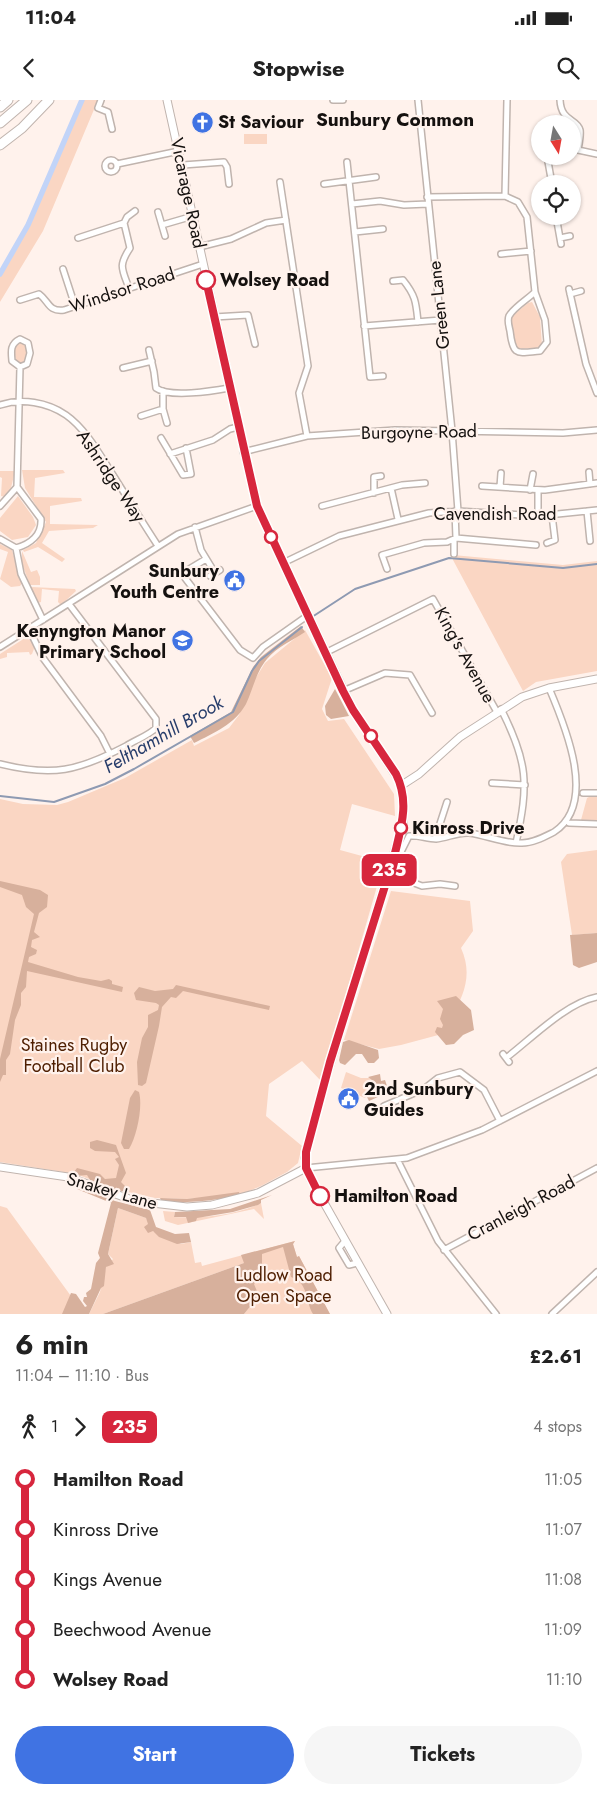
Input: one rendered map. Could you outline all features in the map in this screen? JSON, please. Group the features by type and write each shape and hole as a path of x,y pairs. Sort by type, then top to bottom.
{"highway":[{"path":"0,107 8,100"},
{"path":"0,123 27,100"},
{"path":"0,146 22,128 49,100"}],"street":[{"path":"101,100 98,108 108,112 112,129"},
{"name":"Vicarage Road","path":"167,100 229,388 257,506 343,691 402,785"},
{"path":"333,100 343,100"},
{"name":"Green Lane","path":"418,100 452,431 456,511 454,554"},
{"path":"505,196 507,100"},
{"path":"560,100 565,115"},
{"path":"117,164 179,150"},
{"path":"581,151 597,154"},
{"path":"182,165 224,162 227,167 229,184"},
{"path":"347,162 370,378 383,376"},
{"path":"324,184 376,177"},
{"path":"280,182 308,366 299,393 307,436"},
{"path":"427,197 505,196 518,202 525,212 535,292 546,320 548,342 540,351 519,353 513,350 511,346 508,319 513,311 535,292"},
{"path":"352,204 380,200 409,205 428,204"},
{"path":"129,288 121,266 122,259 130,248 124,223 127,217 135,210"},
{"path":"158,212 165,236"},
{"path":"162,225 193,216"},
{"path":"199,247 231,239 266,223 286,220"},
{"path":"78,238 124,223"},
{"path":"558,225 561,244"},
{"path":"355,232 383,229"},
{"path":"560,238 570,236"},
{"path":"501,254 531,251"},
{"name":"Windsor Road","path":"20,300 39,294 49,308 57,311 203,264"},
{"path":"63,269 75,306"},
{"path":"393,281 403,280 412,291 416,298 418,322"},
{"path":"581,291 570,291 586,364 596,386 597,393"},
{"path":"214,317 248,315 255,344"},
{"path":"364,326 441,320"},
{"path":"23,339 28,343 30,354 27,364 20,367 12,361 11,351 13,344 23,339"},
{"path":"149,350 156,388 164,391 210,391 229,388"},
{"path":"123,368 152,361"},
{"path":"16,548 36,538 42,525 41,519 17,487 20,367"},
{"path":"164,391 163,409 167,422"},
{"name":"Ashridge Way","path":"0,405 20,401 33,402 51,407 67,415 82,430 158,546"},
{"path":"141,416 163,409"},
{"path":"170,454 213,440 230,429 238,427"},
{"name":"Burgoyne Road","path":"244,452 307,436 395,430 573,433 597,430"},
{"path":"161,438 183,475 191,474 186,448"},
{"path":"589,472 590,484"},
{"path":"500,487 501,473"},
{"path":"530,490 532,474"},
{"path":"374,493 374,477 381,476"},
{"path":"322,506 345,498 354,499 391,488 425,483"},
{"path":"482,486 538,490 597,483"},
{"path":"0,506 17,487"},
{"path":"391,488 398,519"},
{"path":"538,490 538,516"},
{"path":"0,647 158,546 195,527 257,506"},
{"name":"Cavendish Road","path":"282,563 339,536 398,519 429,513 456,511 538,516 597,510"},
{"path":"587,511 590,541"},
{"path":"547,543 555,540 552,515"},
{"path":"195,527 201,550 215,573"},
{"path":"0,539 16,548 21,574 43,620"},
{"path":"387,570 382,555 424,543 455,539 536,544"},
{"path":"206,559 186,572 185,578 240,650 253,658 263,647 307,616"},
{"name":"King's Avenue","path":"325,653 433,599 499,710"},
{"path":"0,764 36,771 59,770 95,763 153,731 156,719 69,604"},
{"path":"29,629 43,658 101,736 110,754"},
{"path":"343,691 385,673 410,675 432,713"},
{"path":"387,1314 306,1168 306,1152 403,823 402,785 419,774 460,737 499,710 522,697 549,688 597,679"},
{"path":"549,688 578,756 583,796 597,793"},
{"path":"499,710 516,738 523,760 525,785 523,810 516,842"},
{"path":"492,783 525,785"},
{"path":"435,839 447,802"},
{"path":"394,857 402,853 409,836 435,839 469,833 516,842 531,842 567,824 578,810"},
{"path":"567,824 597,824"},
{"path":"388,873 422,886 440,884 455,886"},
{"path":"506,1058 568,1011 588,999 597,998"},
{"path":"306,1168 398,1161 462,1138 500,1121 597,1071"},
{"path":"384,1106 392,1099 424,1089 438,1078 460,1072 484,1090 500,1121"},
{"path":"398,1161 444,1250 496,1314"},
{"name":"Snakey Lane","path":"0,1167 68,1177 135,1201 187,1207 212,1205 258,1193 306,1168"},
{"name":"Cranleigh Road","path":"444,1250 597,1168"},
{"path":"552,1314 597,1272"}],"green space":[{"path":"82,100 98,100 43,231 0,302 0,274 28,225"},
{"path":"244,134 267,134 267,144 244,144"},
{"path":"532,302 540,317 542,345 537,348 517,349 514,344 511,317 528,303"},
{"path":"22,342 27,347 27,354 26,359 21,363 16,360 14,352 16,345"},
{"path":"22,470 63,470 65,473 35,478 34,497 81,498 82,501 50,506 50,524 98,525 93,528 49,531 42,543 65,559 62,562 38,547 24,552 23,550 36,543 46,522 25,488"},
{"path":"0,471 15,471 11,488 5,497 1,496 2,478 0,477"},
{"path":"18,496 33,517 36,525 28,537 12,540 0,531 0,518"},
{"path":"0,544 12,550 22,583 20,586 11,587 0,579 8,552 0,549"},
{"path":"22,551 31,572 37,570 40,577 40,585 30,585 22,564"},
{"path":"453,555 563,565 597,561 597,671 536,682 523,691 453,560"},
{"path":"31,587 75,589 76,591 61,605 58,602 59,591 42,589 41,602 38,603"},
{"name":"Staines Rugby Football Club","path":"305,630 332,678 322,709 328,721 344,719 394,794 395,816 352,804 340,850 384,862 321,1081 302,1061 269,1084 266,1116 302,1146 298,1163 287,1172 240,1195 187,1199 155,1198 115,1189 76,1174 0,1162 0,799 23,804 57,805 68,802 125,778 192,740 194,746 229,728 239,715 247,692 265,663"},
{"path":"25,638 31,640 35,646 32,654 30,655 29,652 7,653 7,657 0,659 0,654"},
{"path":"597,796 597,823 581,820 587,798"},
{"path":"597,850 597,933 572,935 561,862 567,854"},
{"path":"391,891 470,901 473,931 461,948 467,971 463,992 442,1034 379,1049 344,1040"},
{"path":"346,1072 361,1078 371,1078 376,1083 365,1098 341,1088"},
{"path":"261,1203 264,1219 254,1209 178,1225 165,1221 163,1211 175,1212 174,1217 196,1217 240,1211"},
{"path":"0,1206 7,1208 84,1314 0,1314"},
{"name":"Ludlow Road Open Space","path":"118,1208 146,1218 153,1231 181,1244 191,1242 195,1263 201,1262 202,1266 295,1241 293,1244 297,1257 299,1256 330,1314 244,1314 259,1296 244,1263 103,1314 89,1314 100,1292 106,1267 113,1259 108,1254"}],"shaded area":[{"path":"301,626 305,632 275,651 263,664 246,704 236,717 209,736 194,743 190,736 231,712 253,667 261,657"},
{"path":"335,689 349,716 331,719 326,715 325,706"},
{"path":"0,881 40,890 48,895 47,907 39,913 34,932 40,937 32,940 31,947 37,950 36,954 29,957 28,962 78,977 101,981 109,979 112,981 112,984 123,987 122,992 27,971 26,987 21,993 21,1005 15,1020 10,1054 6,1060 6,1075 3,1075 0,1082 0,1059 34,914 26,907 22,895 0,887"},
{"path":"597,933 597,962 579,968 573,965 570,935"},
{"path":"176,985 270,1006 269,1010 183,991 176,998 171,997 162,1007 146,1083 142,1086 138,1085 137,1062 142,1038 148,1027 148,1015 158,1010 159,1005 136,1000 134,993 139,987 155,991 173,989"},
{"path":"456,996 471,1010 474,1030 463,1035 454,1044 446,1045 435,1032 437,1027 442,1028 443,1025 440,1019 443,1009 437,1001"},
{"path":"349,1040 378,1050 379,1058 374,1063 368,1063 362,1054 356,1054 345,1065 340,1063 343,1042"},
{"path":"380,1074 381,1081 385,1080 389,1092 369,1101 367,1097 376,1083 368,1077"},
{"path":"135,1090 139,1092 140,1098 138,1121 129,1149 124,1149 121,1143 130,1098"},
{"path":"97,1140 116,1145 126,1173 121,1182 128,1189 125,1191 117,1192 107,1185 90,1180 87,1175 75,1176 74,1172 77,1168 100,1174 105,1179 116,1178 119,1165 115,1159 119,1157 115,1152 95,1151 90,1148 90,1142"},
{"path":"76,1186 115,1201 150,1210 156,1227 175,1234 189,1233 191,1242 177,1244 159,1237 153,1231 148,1233 144,1227 148,1224 146,1218 118,1208 108,1254 114,1264 106,1267 104,1286 101,1288 89,1314 62,1314 71,1293 76,1294 85,1307 87,1306 83,1301 84,1297 87,1297 86,1293 91,1289 96,1263 100,1258 98,1253 111,1203 77,1189"},
{"path":"239,1192 240,1195 201,1201 162,1202 160,1198 187,1199"},
{"path":"272,1195 261,1200 261,1203 258,1205 233,1212 197,1218 196,1221 188,1223 186,1217 174,1217 175,1212 230,1209"},
{"path":"295,1241 293,1244 297,1257 299,1256 330,1314 313,1314 304,1288 301,1283 291,1277 283,1247 262,1254 262,1267 254,1284 259,1296 244,1314 103,1314 244,1263 241,1255"}],"waterway":[{"path":"0,274 28,225 82,100"},
{"name":"Felthamhill Brook","path":"312,617 355,589 449,558 563,568 597,564"},
{"name":"Felthamhill Brook","path":"0,796 54,802 105,784 134,769 233,712 252,671 259,661 302,627"}],"bus line":[{"name":"235","path":"206,280 257,506 343,691 353,710 396,774 402,785 404,799 403,823 394,857 330,1062 306,1152 306,1168 320,1196"}],"place":[{"name":"St Saviour","path":"202,122"},
{"name":"Wolsey Road","path":"206,280"},
{"name":"Sunbury Youth Centre","path":"235,581"},
{"name":"Kenyngton Manor Primary School","path":"182,641"},
{"name":"Kinross Drive","path":"401,828"},
{"name":"2nd Sunbury Guides","path":"348,1099"},
{"name":"Hamilton Road","path":"320,1196"}],"district":[{"name":"Sunbury Common","path":"395,119"}]}
